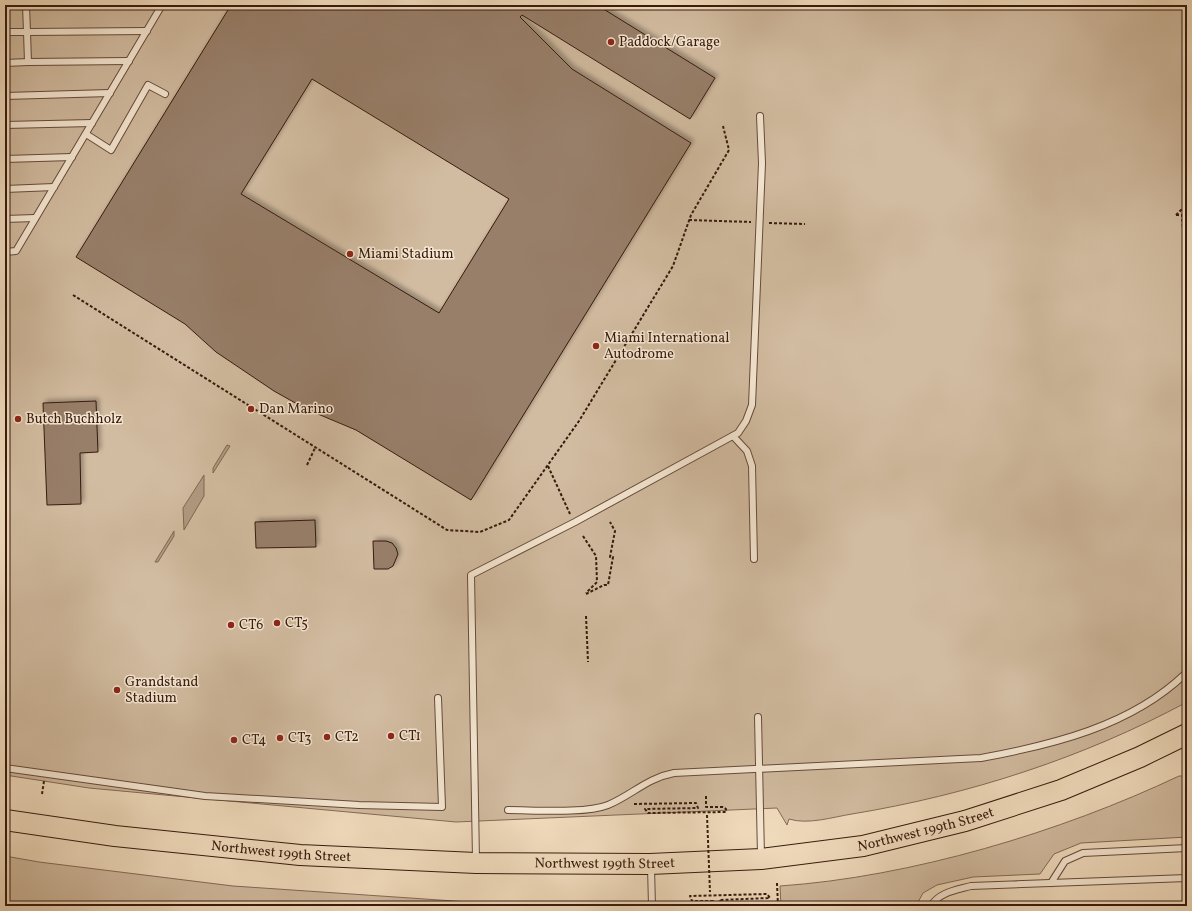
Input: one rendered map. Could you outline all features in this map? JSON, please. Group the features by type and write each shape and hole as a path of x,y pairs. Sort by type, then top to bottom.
{"main road":[{"name":"Northwest 199th Street","path":"5,820 115,836 300,855 476,863 650,864 761,859 863,846 965,821 1061,790 1140,757 1187,734"}],"lane":[{"path":"26,5 28,62"},
{"path":"5,252 16,251 162,5"},
{"path":"5,32 147,31"},
{"path":"5,63 129,61"},
{"path":"86,134 111,150 148,85 165,94"},
{"path":"5,96 110,93"},
{"path":"476,863 471,575 574,522 734,436 738,433 746,421 752,405 762,163 760,116"},
{"path":"5,126 92,123"},
{"path":"5,159 72,157"},
{"path":"5,189 54,187"},
{"path":"5,219 35,218"},
{"path":"734,436 747,451 752,466 754,559"},
{"path":"508,810 587,809 608,805 652,779 663,775 694,771 981,758 1051,744 1093,729 1150,703 1168,690 1185,674"},
{"path":"5,768 205,796 359,805 442,807 438,698"},
{"path":"758,717 761,859"},
{"path":"1051,883 1065,861 1083,853 1187,848"},
{"path":"650,864 652,906"},
{"path":"931,906 934,901 947,892 971,886 1187,878"}],"path":[{"path":"73,295 447,530 480,532 509,520 579,422 676,260 689,220 729,150 723,126"},
{"path":"1187,192 1187,208 1181,210 1176,215 1182,216 1185,260 1187,259"},
{"path":"1187,213 1187,219"},
{"path":"689,220 751,222"},
{"path":"769,223 805,224"},
{"path":"308,465 315,448"},
{"path":"548,465 570,514"},
{"path":"583,536 596,556 597,575 597,582 586,594 604,585 608,585 613,557 610,557 615,531 610,522"},
{"path":"586,616 588,662"},
{"path":"42,794 45,774"},
{"path":"634,804 696,803 698,808 645,809 648,813 726,812 726,809 723,806 706,806 706,796"},
{"path":"707,813 710,894"},
{"path":"714,906 713,901 692,901 690,896 710,894 767,894 770,898 718,900 722,905 778,905 777,883"}],"shaded area":[{"name":"Miami International Autodrome","path":"5,5 1187,5 1187,702 1148,722 1066,757 982,785 895,806 812,821 796,821 789,819 787,825 777,808 456,822 89,788 5,775"},
{"path":"227,445 230,446 213,473 213,468"},
{"path":"204,475 204,496 184,530 183,508"},
{"path":"174,531 174,536 158,562 155,562"},
{"path":"1179,776 1187,776 1187,837 1081,843 1054,854 1040,874 973,877 937,885 923,893 916,906 781,906 780,886 830,881 881,873 984,849 1085,816"},
{"path":"5,856 39,862 233,886 469,902 635,902 635,906 5,906"}],"building":[{"name":"Miami Stadium","path":"231,5 597,5 715,78 690,119 522,15 520,17 572,69 691,143 471,500 356,430 306,409 274,391 216,352 185,324 76,257","holes":["312,79 509,199 439,313 241,194"]},
{"path":"96,401 98,452 80,453 81,504 47,505 43,403"},
{"path":"315,520 316,547 256,548 255,522"},
{"path":"373,541 386,541 392,543 396,548 398,554 393,566 388,569 374,569"}],"place":[{"name":"Paddock/Garage","path":"611,42"},
{"name":"Miami Stadium","path":"350,254"},
{"name":"Miami International Autodrome","path":"596,346"},
{"name":"Dan Marino","path":"251,409"},
{"name":"Butch Buchholz","path":"18,419"},
{"name":"CT5","path":"277,623"},
{"name":"CT6","path":"231,625"},
{"name":"Grandstand Stadium","path":"117,690"},
{"name":"CT1","path":"391,736"},
{"name":"CT2","path":"327,737"},
{"name":"CT3","path":"280,738"},
{"name":"CT4","path":"234,740"}]}
